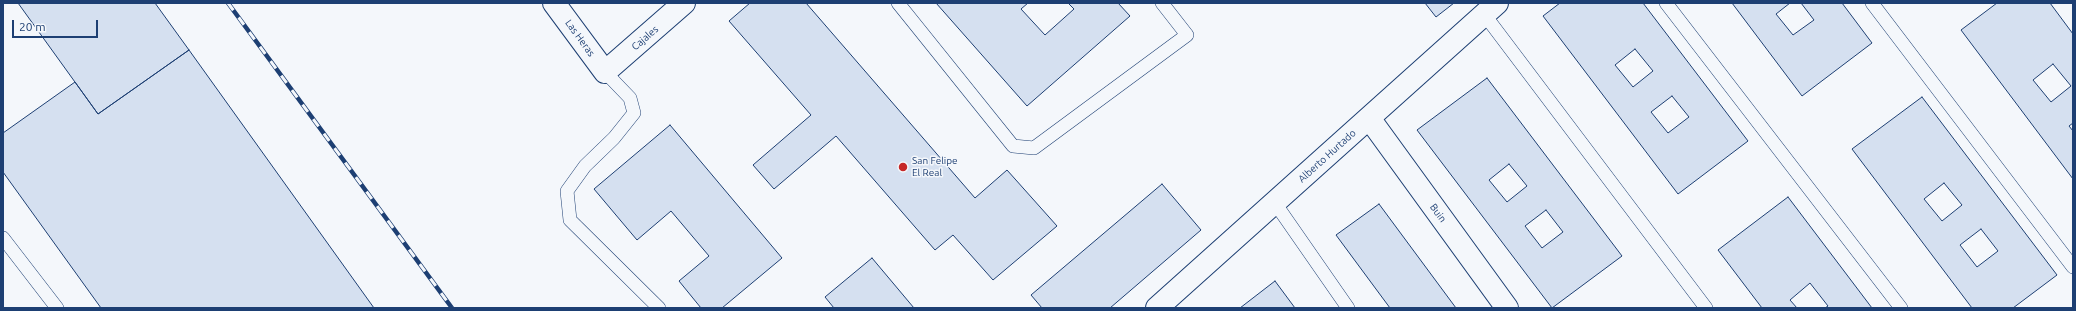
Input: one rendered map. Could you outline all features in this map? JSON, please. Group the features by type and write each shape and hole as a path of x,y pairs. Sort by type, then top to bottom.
{"street":[{"name":"Las Heras","path":"554,3 605,72"},
{"name":"Cajales","path":"605,72 684,3"},
{"name":"Alberto Hurtado","path":"1157,308 1491,8"},
{"name":"Buin","path":"1369,118 1507,308"}],"lane":[{"path":"898,3 1013,146 1034,148 1187,35 1162,3"},
{"path":"1666,3 1901,308"},
{"path":"1872,3 2073,267"},
{"path":"1491,8 1706,308"},
{"path":"605,72 630,98 634,113 614,138 585,166 567,191 570,220 659,308"},
{"path":"1275,203 1348,308"},
{"path":"3,238 57,308"}],"building":[{"path":"18,3 155,3 189,50 98,114"},
{"path":"750,3 806,3 975,198 1007,170 1057,226 993,280 953,235 935,250 836,136 774,189 753,165 811,115 729,21"},
{"path":"936,3 1028,3 1021,9 1045,35 1074,9 1068,3 1118,3 1130,16 1027,106"},
{"path":"1425,3 1454,3 1436,17"},
{"path":"1560,3 1643,3 1748,141 1678,194 1543,16","holes":["1635,49 1653,71 1633,87 1615,65","1672,96 1689,117 1668,133 1651,112"]},
{"path":"1732,3 1790,3 1776,14 1793,35 1814,20 1801,3 1842,3 1872,43 1802,96"},
{"path":"1997,3 2050,3 2073,34 2073,123 2069,126 2073,131 2073,179 1961,30","holes":["2053,64 2071,86 2051,102 2033,80"]},
{"path":"189,50 374,308 101,308 3,172 3,133 75,82 98,114"},
{"path":"1487,78 1622,256 1552,308 1417,130","holes":["1509,164 1527,186 1507,202 1489,180","1546,210 1563,232 1542,248 1525,226"]},
{"path":"1922,97 2057,275 2013,308 1972,308 1852,149","holes":["1944,183 1962,205 1942,221 1924,199","1981,229 1998,251 1977,267 1960,245"]},
{"path":"670,125 782,258 722,308 701,308 679,281 709,256 671,211 637,240 594,189"},
{"path":"1162,184 1201,230 1110,308 1042,308 1031,295"},
{"path":"1788,197 1872,308 1825,308 1828,306 1810,283 1790,300 1797,308 1762,308 1718,250"},
{"path":"1379,204 1456,308 1390,308 1336,235"},
{"path":"872,258 914,308 834,308 825,297"},
{"path":"1275,281 1295,308 1240,308"}],"railway":[{"path":"228,3 452,308"}],"place":[{"name":"San Felipe El Real","path":"903,167"}]}
